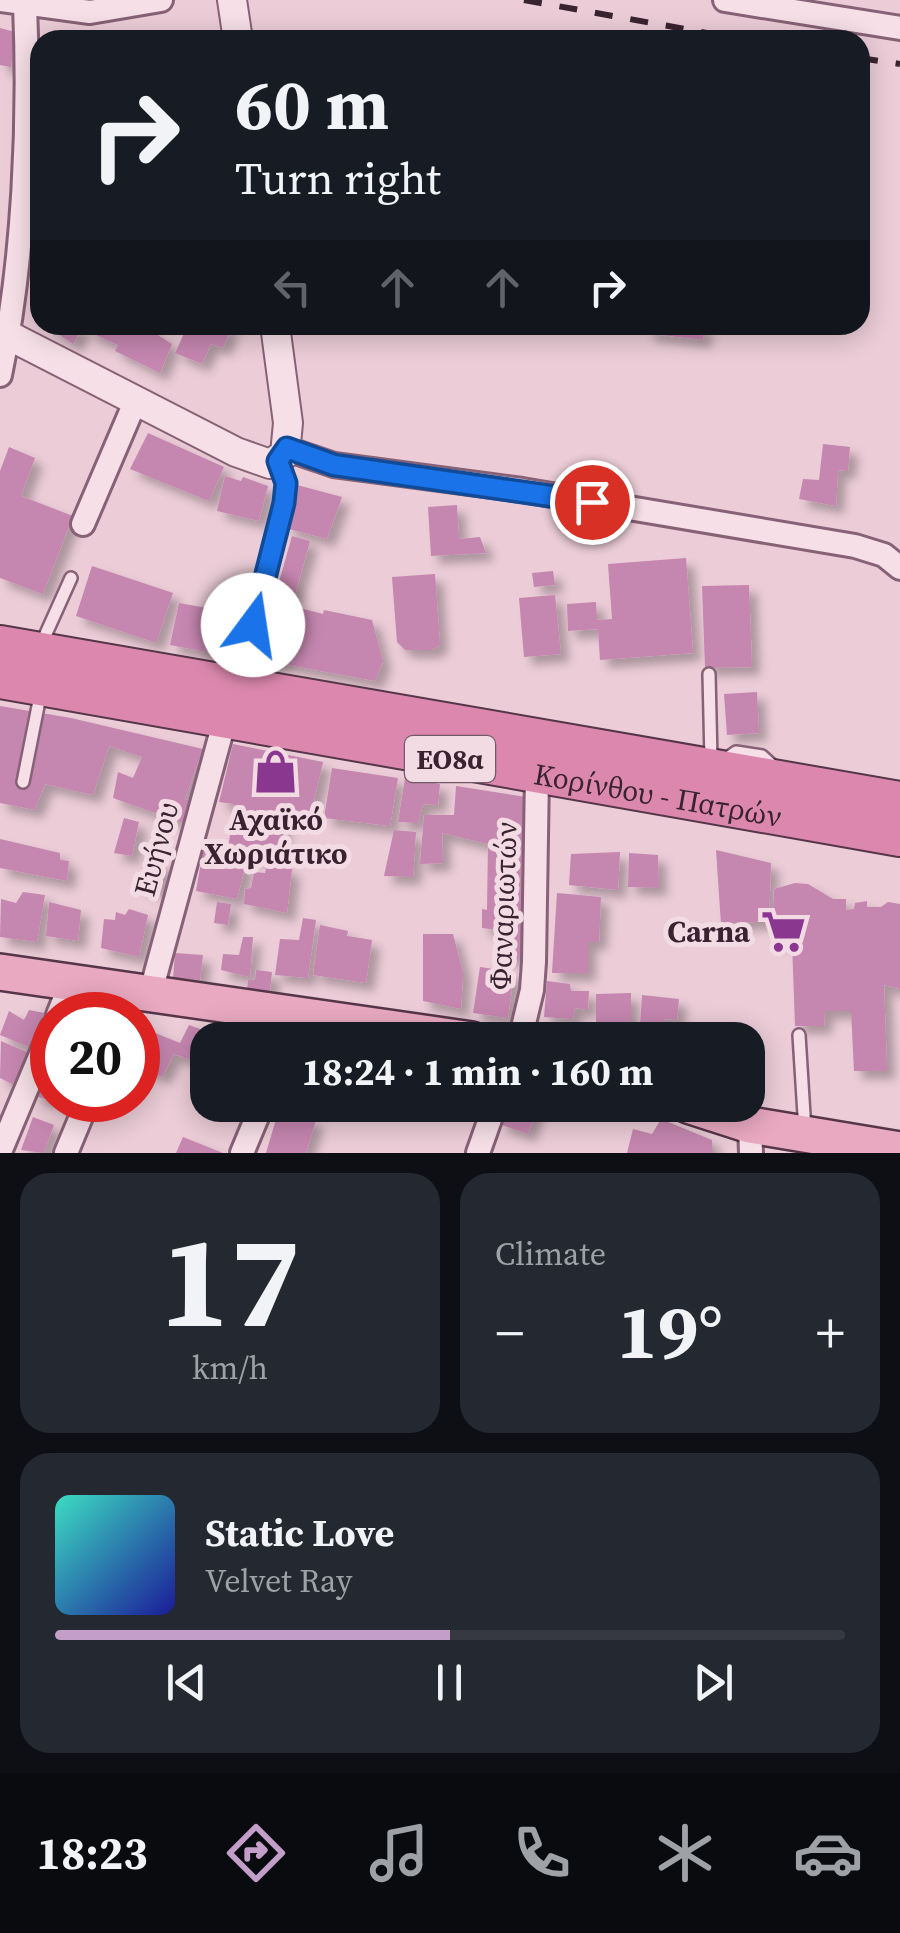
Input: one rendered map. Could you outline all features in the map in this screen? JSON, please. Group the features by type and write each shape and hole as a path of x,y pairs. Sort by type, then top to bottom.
{"highway":[{"name":"Κορίνθου - Πατρών","path":"0,645 40,669 232,704 712,769 900,802"},
{"name":"Κορίνθου - Πατρών","path":"0,679 40,669"},
{"name":"Κορίνθου - Πατρών","path":"232,704 536,774 900,837"}],"main road":[{"path":"0,972 47,992"},
{"path":"160,1006 259,1022"},
{"path":"720,1122 751,1139 805,1134 893,1150"}],"street":[{"path":"0,0 94,12 161,0"},
{"path":"232,0 236,30"},
{"path":"725,0 900,28"},
{"path":"0,374 18,249 27,80 24,5"},
{"path":"4,333 266,464 282,455 522,490 855,546 884,555 900,568"},
{"name":"Ευήνου","path":"276,335 288,422 282,455"},
{"path":"83,524 136,400"},
{"name":"Ευήνου","path":"134,992 232,704"},
{"name":"Φαναριωτών","path":"524,1022 534,962 536,774"},
{"path":"0,1152 30,1080"},
{"path":"66,1153 79,1122"},
{"path":"242,1153 255,1122"},
{"path":"478,1153 489,1122"}],"lane":[{"name":"Ευήνου","path":"232,704 285,495 282,455"},
{"path":"23,782 40,669 71,578"},
{"path":"709,674 712,769"},
{"path":"799,1036 805,1134"}],"building":[{"path":"0,28 15,32 11,67 0,65"},
{"path":"60,335 78,335 73,344"},
{"path":"96,335 158,335 172,344 160,373 115,351 118,345"},
{"path":"183,335 228,335 223,348 211,344 202,364 175,353"},
{"path":"662,335 704,335 703,340"},
{"path":"148,433 224,467 209,501 130,469"},
{"path":"823,444 850,447 848,471 838,470 836,506 799,499 803,479 819,480"},
{"path":"9,447 35,458 21,496 73,516 43,594 0,578 0,471"},
{"path":"225,476 241,481 243,477 268,486 259,521 217,511"},
{"path":"297,485 342,497 327,539 285,528"},
{"path":"457,505 459,539 480,537 486,553 431,556 428,507"},
{"path":"292,536 310,541 295,595 277,589"},
{"path":"686,558 693,653 600,660 598,629 568,631 567,604 596,602 597,620 612,619 608,564"},
{"path":"92,566 173,593 156,643 76,616"},
{"path":"553,571 555,585 534,587 532,573"},
{"path":"435,574 440,645 432,650 405,650 397,642 392,577"},
{"path":"749,585 752,667 705,668 702,586"},
{"path":"555,595 561,654 524,657 519,598"},
{"path":"269,600 323,614 324,610 372,620 383,661 375,681 255,659"},
{"path":"179,603 240,614 232,657 170,645"},
{"path":"757,692 759,733 727,735 724,694"},
{"path":"0,706 203,749 185,799 190,801 183,823 113,798 118,772 133,778 142,757 109,746 93,795 45,784 35,810 0,803"},
{"path":"233,744 323,762 310,818 284,814 279,865 292,869 287,913 244,904 245,889 251,888 254,872 265,873 268,861 228,850 234,804 219,802"},
{"path":"332,768 398,778 390,826 324,818"},
{"path":"405,778 440,784 438,805 423,804 418,823 398,822"},
{"path":"456,786 526,797 522,959 497,957 498,930 482,928 482,909 487,910 488,844 442,833 443,863 420,864 424,815 454,815"},
{"path":"124,818 139,822 132,856 114,853"},
{"path":"394,830 416,832 413,877 384,876"},
{"path":"0,839 60,853 60,860 69,861 67,881 0,868"},
{"path":"716,850 771,863 769,921 721,924"},
{"path":"203,851 246,863 237,899 196,891"},
{"path":"620,852 618,890 569,885 571,854"},
{"path":"629,853 658,855 659,888 628,887"},
{"path":"145,860 166,863 159,892 138,885"},
{"path":"808,884 833,899 846,899 846,910 867,901 867,907 881,907 888,902 900,904 900,989 884,985 887,1071 854,1071 851,1011 825,1011 824,1026 795,1026 792,942 772,939 774,889"},
{"path":"23,892 45,895 37,942 0,937 1,899 16,903"},
{"path":"557,893 601,897 599,942 588,942 588,973 552,973"},
{"path":"49,902 81,910 78,941 46,936"},
{"path":"217,902 231,904 228,925 214,923"},
{"path":"129,909 148,915 139,957 101,948 104,919 115,920 116,912 125,915"},
{"path":"303,918 316,920 308,978 275,975 280,939 299,940"},
{"path":"320,925 348,931 347,936 372,940 366,983 313,975"},
{"path":"423,934 453,934 463,973 461,1009 423,1001"},
{"path":"243,937 253,937 250,977 221,970 223,954 239,955"},
{"path":"175,953 203,955 200,980 173,979"},
{"path":"480,967 514,972 508,1018 473,1013"},
{"path":"256,970 272,972 270,991 247,990 248,980 255,980"},
{"path":"547,981 570,984 571,991 589,991 588,1010 575,1008 573,1019 544,1017"},
{"path":"631,993 631,1022 596,1022 596,994"},
{"path":"642,995 679,999 677,1020 640,1022"},
{"path":"30,1010 30,1048 0,1035 9,1011 24,1020"},
{"path":"190,1025 190,1060 174,1054 160,1076 160,1035 180,1043"},
{"path":"1,1041 30,1053 30,1068 20,1088 0,1078"},
{"path":"31,1122 54,1125 44,1153 21,1150"},
{"path":"275,1122 315,1122 306,1153 266,1153"},
{"path":"500,1122 532,1122 528,1134"},
{"path":"659,1122 668,1122 712,1140 713,1153 627,1153 633,1129 652,1134"},
{"path":"183,1137 223,1153 176,1153"}],"railway":[{"path":"524,0 690,30"},
{"path":"870,60 900,64"}],"place":[{"name":"Αχαϊκό Χωριάτικο","path":"276,772"},
{"name":"Carna","path":"783,931"}],"route":[{"path":"253,625 284,503 286,483 278,461 287,448 300,456 334,465 592,502"}]}
